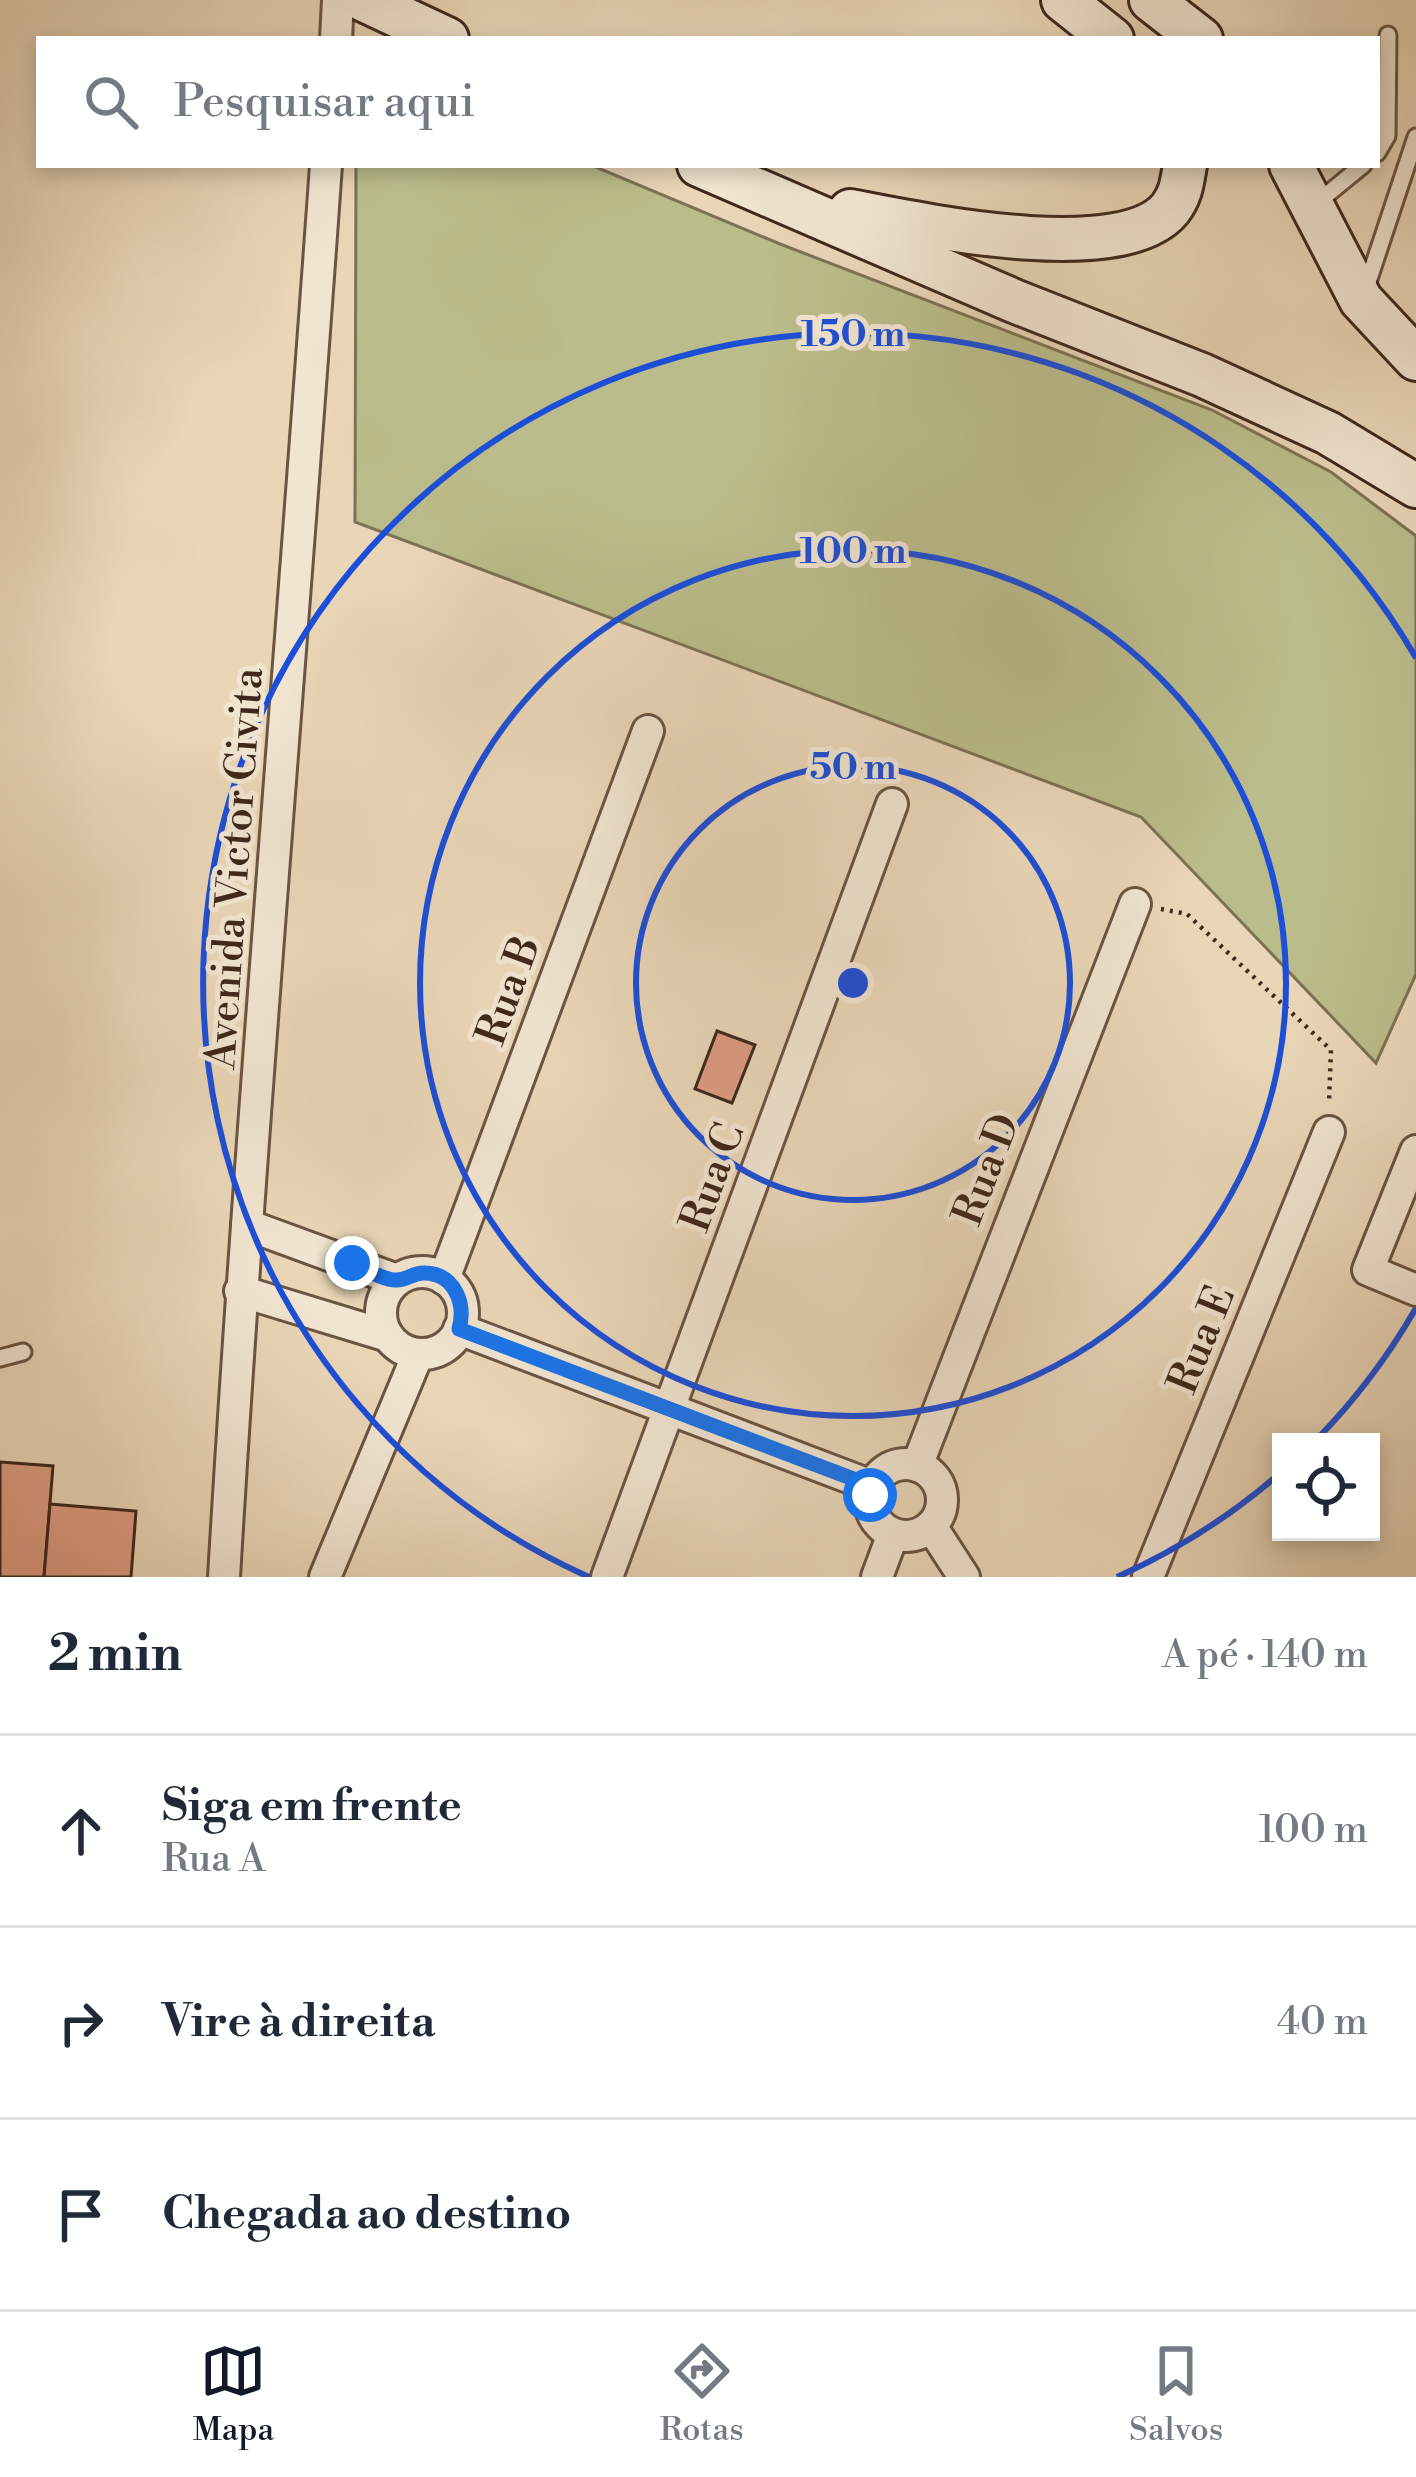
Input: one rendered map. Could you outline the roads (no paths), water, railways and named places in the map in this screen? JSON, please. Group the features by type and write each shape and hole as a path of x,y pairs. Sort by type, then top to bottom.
{"main road":[{"path":"364,0 441,36"},
{"path":"1063,0 1108,36"},
{"path":"1151,0 1197,36"},
{"path":"706,168 1014,301 1202,375 1328,433 1416,486"},
{"path":"772,197 949,230 1034,240 1150,226 1168,212 1181,192 1184,168"},
{"path":"1292,168 1361,300 1416,358"}],"street":[{"path":"335,36 338,0"},
{"name":"Avenida Victor Civita","path":"224,1577 240,1291 326,168"},
{"name":"Rua B","path":"444,1279 648,731"},
{"name":"Rua C","path":"608,1577 892,804"},
{"name":"Rua D","path":"917,1466 1135,904"},
{"name":"Rua E","path":"1148,1577 1329,1132"},
{"path":"1416,1151 1368,1270 1416,1291"},
{"path":"247,1225 397,1280"},
{"path":"240,1291 388,1336 418,1354 438,1350 459,1329 462,1306 453,1286 421,1272 397,1280 381,1309 388,1336"},
{"path":"459,1329 872,1486"},
{"path":"325,1577 418,1354"},
{"path":"917,1466 940,1487 941,1508 931,1526 913,1535 893,1534 872,1514 872,1486 886,1470 917,1466"},
{"path":"931,1526 964,1577"},
{"path":"877,1577 893,1534"}],"lane":[{"path":"1380,149 1387,136 1388,35"},
{"path":"1361,300 1416,137"},
{"path":"1311,208 1359,168"},
{"path":"0,1358 22,1352"}]}
